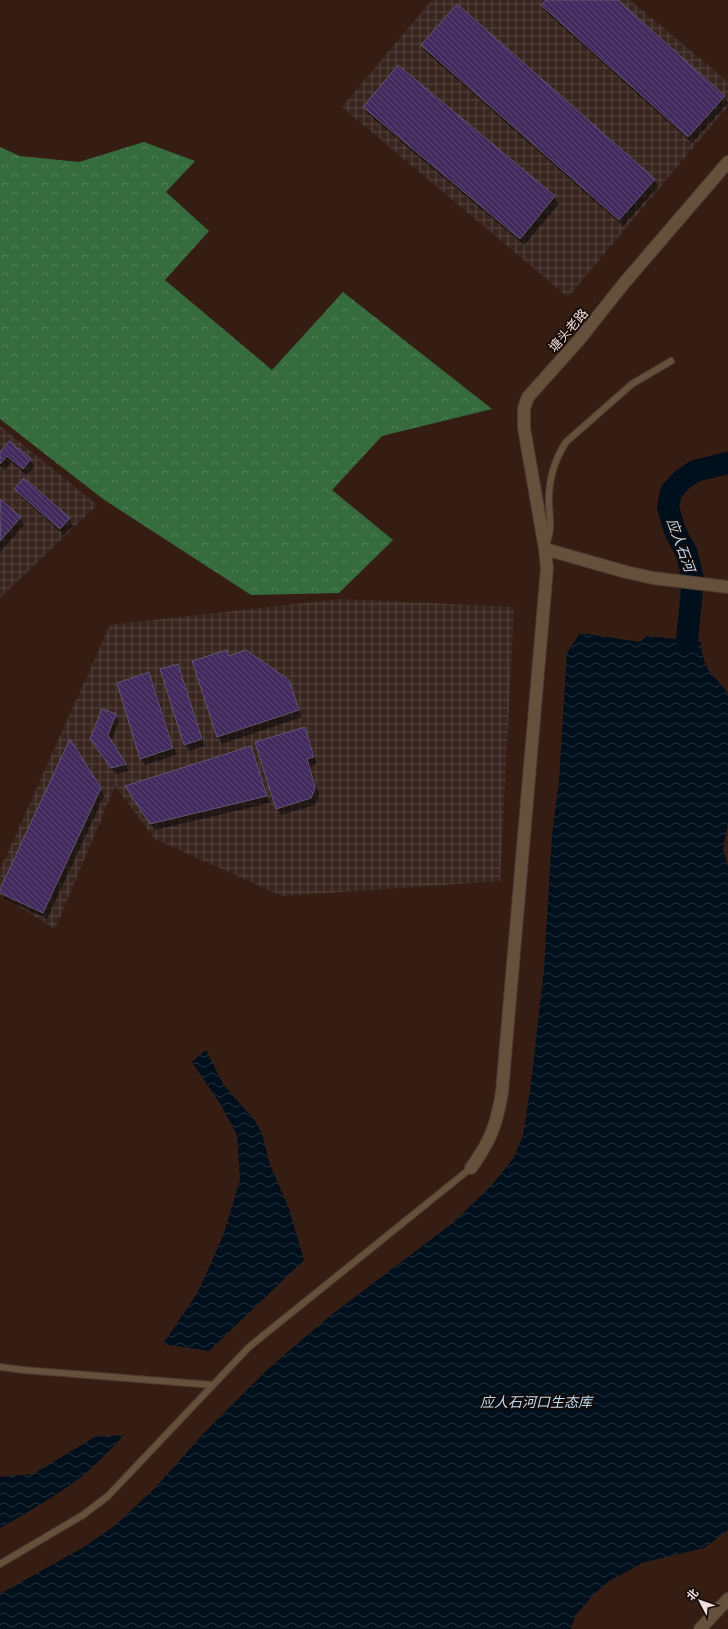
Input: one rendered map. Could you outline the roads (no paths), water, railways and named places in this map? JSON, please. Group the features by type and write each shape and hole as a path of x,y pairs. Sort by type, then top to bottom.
{"street":[{"name":"塘头老路","path":"471,1168 482,1152 492,1133 499,1115 502,1092 547,568 524,428 524,408 528,397 579,340 625,282 728,162"},
{"path":"545,549 626,572 653,578 728,587"},
{"path":"700,1629 728,1599"}],"lane":[{"path":"545,549 549,538 551,521 549,498 552,473 554,463 566,442 632,384 671,361"},
{"path":"0,1564 83,1515 108,1496 249,1347 471,1168"},
{"path":"0,1366 31,1370 213,1385"}],"water":[{"name":"应人石河口生态库","path":"580,633 640,642 647,636 701,642 707,667 728,694 728,824 723,849 728,866 728,1530 704,1548 645,1562 609,1581 591,1597 575,1616 571,1629 0,1629 0,1594 84,1547 116,1525 156,1487 202,1435 269,1368 330,1316 454,1222 491,1186 513,1159 523,1136 531,1083 544,969 552,835 559,781 567,653"},
{"path":"206,1050 223,1084 256,1122 262,1134 270,1165 288,1206 304,1260 209,1351 163,1344 198,1292 223,1236 240,1180 237,1135 221,1105 192,1062"},
{"path":"124,1435 81,1477 52,1497 0,1528 0,1477 33,1474 95,1437"}],"waterway":[{"name":"应人石河","path":"687,641 693,579 687,554 675,531 668,507 671,492 682,480 695,471 728,463"}]}
